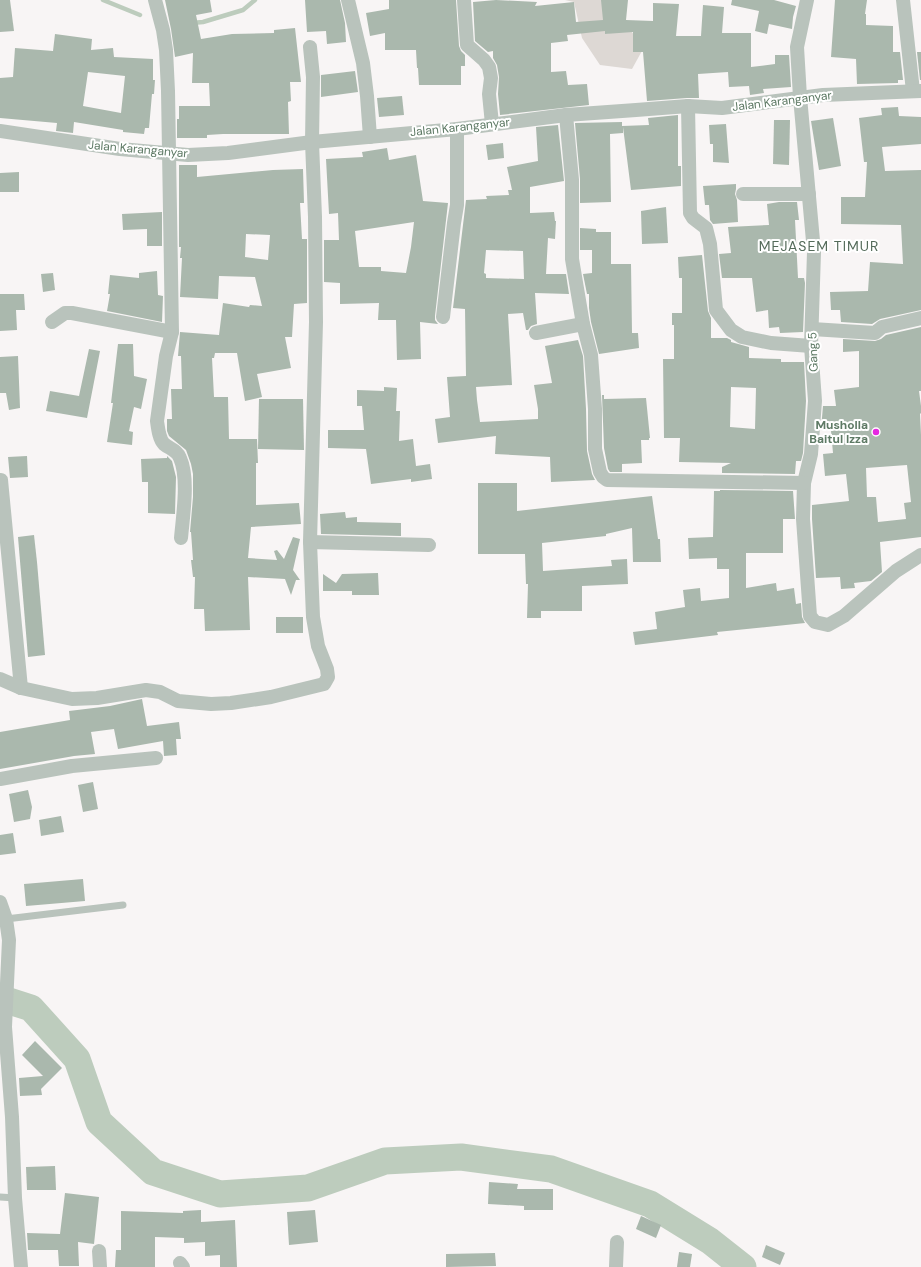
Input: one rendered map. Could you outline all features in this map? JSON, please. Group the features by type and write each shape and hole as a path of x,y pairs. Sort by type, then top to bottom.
{"street":[{"path":"155,0 163,30 166,50 172,332 166,356 157,421 158,430 163,443 177,452 183,466 184,483 181,538"},
{"path":"348,0 363,63 370,138"},
{"path":"464,0 467,45 484,60 489,67 491,78 489,94 492,124"},
{"name":"Gang 5","path":"807,0 797,47 814,252 811,346 815,401 811,454 804,483 803,519 808,607 810,616 815,622 828,625 844,616 896,571 921,555"},
{"path":"903,0 917,91"},
{"path":"0,679 21,688 72,699 84,700 146,690 160,692 178,701 211,704 230,703 271,697 324,684 328,677 327,669 318,646 313,617 310,542 316,322 312,77 310,47"},
{"name":"Jalan Karanganyar","path":"0,131 98,147 188,155 228,153 312,142 457,129 566,114 688,106 722,108 822,95 917,91"},
{"path":"688,106 690,213 693,218 706,228 710,244 716,310 731,330 742,338 771,343 811,346"},
{"path":"566,114 572,180 572,260 583,324 591,355 595,408 595,449 600,472 603,477 607,480 804,483"},
{"path":"443,318 454,223 458,205 457,129"},
{"path":"744,194 809,194"},
{"path":"52,322 65,313 72,313 172,332"},
{"path":"812,329 875,333 882,327 921,318"},
{"path":"536,333 583,324"},
{"path":"1,480 21,688"},
{"path":"310,542 429,545"},
{"path":"0,779 72,766 156,758"},
{"path":"0,902 6,919 9,940 5,980 4,1032 12,1117 15,1198 21,1267"},
{"path":"616,1267 617,1242"},
{"path":"99,1251 100,1267"}],"lane":[{"path":"6,919 123,905"},
{"path":"0,1197 15,1198"}],"shaded area":[{"path":"565,0 609,0 605,34 630,29 643,49 632,69 600,65 582,38 574,2"}],"building":[{"path":"0,0 10,0 14,31 0,32"},
{"path":"165,0 210,0 212,12 196,15 201,39 232,34 274,33 274,30 295,28 301,82 290,82 291,101 288,102 289,134 223,134 207,135 207,138 177,138 179,106 210,106 209,83 192,83 193,53 175,57"},
{"path":"305,0 340,0 345,23 346,42 327,44 326,31 307,32"},
{"path":"389,0 456,0 459,46 465,55 465,66 461,66 461,85 419,85 416,50 385,50 385,33 370,36 366,13 389,9"},
{"path":"496,0 537,2 535,6 574,2 576,22 603,20 601,0 628,0 626,20 653,21 653,3 679,4 676,36 701,36 703,5 724,7 722,33 751,33 751,67 775,64 775,55 789,55 791,87 763,89 764,93 750,95 749,86 729,87 728,72 698,74 699,98 647,101 643,52 633,52 633,32 605,34 605,31 567,35 568,41 551,43 551,72 566,71 568,85 587,84 589,105 500,115 498,94 499,77 497,65 493,58 493,51 488,52 475,41 473,2"},
{"path":"732,0 774,0 796,6 792,29 769,24 767,34 755,31 759,11 731,5"},
{"path":"835,0 867,0 865,14 866,25 893,26 893,52 900,52 903,80 898,80 898,83 857,84 856,59 831,57"},
{"path":"55,34 92,39 91,50 113,48 114,57 153,59 153,80 155,80 154,94 152,94 149,128 145,128 144,134 123,132 123,130 74,122 73,133 56,131 57,123 0,118 0,78 13,77 15,48 53,51","holes":["88,72 125,76 121,113 83,106"]},
{"path":"917,52 921,52 921,80 920,80"},
{"path":"355,71 358,92 321,97 321,75"},
{"path":"402,96 404,115 379,117 377,98"},
{"path":"898,107 899,116 921,117 921,144 882,147 885,171 921,170 921,310 880,319 872,324 841,322 840,310 831,310 830,292 868,291 870,262 903,264 901,225 841,224 841,197 865,197 867,162 864,162 859,118 882,115 881,108"},
{"path":"678,115 678,166 681,166 681,186 631,190 623,127 623,133 610,134 611,202 580,203 580,179 575,123 622,122 622,126 649,125 648,118"},
{"path":"833,118 841,166 819,170 811,121"},
{"path":"774,120 790,120 789,165 773,164"},
{"path":"726,124 729,163 713,162 713,144 710,144 709,125"},
{"path":"558,125 564,181 530,187 530,213 554,212 556,221 555,239 548,238 546,274 566,274 569,294 535,293 537,324 531,326 528,330 526,330 523,313 508,314 512,385 476,387 480,422 538,419 534,385 552,383 545,346 578,340 583,356 587,451 592,474 595,480 551,482 550,457 495,454 496,436 438,443 435,419 450,417 447,377 466,376 465,309 453,308 466,200 487,199 486,196 509,195 508,190 512,190 507,167 538,161 536,127","holes":["486,250 523,251 524,279 486,278 486,274 484,273"]},
{"path":"503,143 504,158 488,160 486,145"},
{"path":"387,148 389,160 416,155 423,201 448,203 435,316 435,320 438,324 420,322 421,359 397,360 396,320 378,320 379,303 340,304 340,283 324,282 324,240 339,240 338,213 329,214 326,159 363,157 362,152","holes":["414,222 406,273 381,271 381,267 359,267 355,231"]},
{"path":"179,165 197,165 197,177 273,170 303,169 304,203 300,203 302,239 307,239 307,303 294,304 292,337 285,337 291,368 257,374 262,397 245,401 237,353 215,353 214,358 212,358 214,397 228,397 229,439 257,439 258,463 256,463 256,505 299,503 301,524 251,527 248,558 277,560 274,551 277,550 284,559 293,537 300,539 293,570 300,580 296,580 291,595 285,579 248,577 250,630 205,631 204,609 194,609 195,577 193,577 191,560 193,560 190,532 193,474 186,450 169,436 167,431 167,419 172,419 171,389 182,389 181,356 178,356 180,332 219,335 223,303 249,307 250,305 262,306 255,277 219,276 218,299 180,297 182,258 180,258 181,247 179,247","holes":["246,234 270,235 268,260 245,257"]},
{"path":"19,172 19,192 0,192 0,173"},
{"path":"736,184 735,194 737,200 738,222 713,224 710,220 709,205 705,205 703,186"},
{"path":"797,202 799,220 795,220 798,278 804,278 805,283 803,332 780,333 779,327 769,328 768,310 756,312 752,278 722,278 719,254 731,253 728,227 769,225 767,204"},
{"path":"666,207 668,243 642,244 641,211"},
{"path":"162,212 162,246 147,246 147,229 123,230 122,214"},
{"path":"580,228 596,229 596,232 611,232 611,264 631,264 632,333 638,333 639,348 599,354 591,322 589,294 587,294 583,274 592,273 592,250 580,250"},
{"path":"702,255 708,311 711,318 711,338 727,338 731,340 731,342 749,347 749,358 781,359 781,362 804,362 806,401 803,453 801,461 796,461 795,474 722,473 722,467 731,463 679,462 680,438 664,438 663,359 674,359 674,325 672,325 672,313 682,313 682,278 679,278 678,257","holes":["731,387 756,388 755,429 730,427"]},
{"path":"157,271 158,295 163,296 162,322 107,311 110,294 108,294 110,275 139,278 139,273"},
{"path":"53,273 55,290 43,292 41,274"},
{"path":"0,294 24,294 25,310 16,310 17,330 0,331"},
{"path":"921,327 921,391 919,391 921,406 921,537 880,542 882,572 871,581 854,583 855,588 841,589 840,577 816,578 812,505 849,501 846,474 825,476 823,454 833,453 831,431 821,429 823,406 836,406 834,390 859,387 859,351 843,352 843,339 875,341 886,335","holes":["907,465 911,502 904,503 906,519 878,522 876,497 867,497 866,468"]},
{"path":"118,344 133,344 134,376 147,379 141,409 134,407 129,431 133,432 132,445 107,442 113,403 111,403"},
{"path":"89,349 100,351 87,418 46,411 50,391 79,396"},
{"path":"18,356 20,408 9,410 6,393 0,393 0,357"},
{"path":"384,387 397,388 396,411 400,411 399,441 413,439 416,466 430,464 432,479 411,482 411,479 371,484 366,449 328,448 328,430 364,430 362,406 357,406 357,390 384,391"},
{"path":"602,395 604,395 604,399 646,398 650,438 649,440 641,440 642,463 622,464 622,472 610,472 608,469 604,448"},
{"path":"259,399 303,399 304,450 258,449"},
{"path":"27,456 28,477 10,478 8,457"},
{"path":"167,456 172,461 176,477 175,514 148,513 148,482 142,482 141,459 167,458"},
{"path":"478,483 517,483 517,511 652,496 658,539 660,539 661,562 633,562 632,528 606,534 606,536 542,543 543,571 612,566 611,560 627,559 628,584 582,586 582,611 541,611 541,618 527,618 528,584 526,584 525,554 478,554"},
{"path":"714,491 793,491 795,519 783,519 783,553 746,553 746,588 776,583 777,591 794,588 796,604 801,603 802,617 805,623 717,632 718,635 635,645 633,632 657,629 655,612 685,607 683,590 700,588 701,601 729,598 729,569 717,569 717,558 689,559 688,538 713,537"},
{"path":"345,512 346,518 357,517 357,522 401,523 401,536 321,534 320,514"},
{"path":"34,535 45,655 28,657 18,537"},
{"path":"378,573 379,595 352,595 352,591 323,591 323,574 336,583 342,574"},
{"path":"276,617 303,617 303,633 276,633"},
{"path":"142,699 147,726 179,722 181,739 176,739 177,755 164,756 163,741 118,749 114,729 91,732 95,754 74,756 0,769 0,732 70,720 69,711 110,706"},
{"path":"93,782 98,809 83,812 78,785"},
{"path":"28,790 32,807 30,819 14,822 9,794"},
{"path":"61,816 64,832 41,836 39,820"},
{"path":"13,833 16,853 0,855 0,835"},
{"path":"83,879 85,901 26,906 24,884"},
{"path":"35,1041 62,1068 41,1089 42,1095 20,1096 19,1078 43,1076 22,1055"},
{"path":"55,1166 56,1190 27,1190 26,1167"},
{"path":"489,1182 518,1184 517,1189 553,1189 553,1210 524,1210 524,1206 488,1204"},
{"path":"65,1193 99,1197 94,1244 78,1242 79,1266 59,1266 58,1250 28,1250 27,1233 60,1234"},
{"path":"201,1210 201,1222 235,1220 237,1267 220,1267 220,1255 205,1256 205,1242 184,1243 184,1238 155,1237 155,1267 115,1267 116,1250 121,1250 121,1211 183,1213 183,1211"},
{"path":"315,1210 318,1242 289,1245 287,1212"},
{"path":"641,1216 661,1225 656,1238 636,1229"},
{"path":"766,1245 785,1253 780,1265 762,1257"},
{"path":"679,1252 692,1254 690,1267 677,1267"},
{"path":"495,1253 496,1266 446,1267 446,1254"}],"waterway":[{"path":"103,0 140,15"},
{"path":"192,23 203,22 243,10 255,0"},
{"path":"0,998 31,1008 77,1059 99,1122 153,1172 220,1194 308,1188 385,1161 461,1157 551,1169 650,1204 710,1241 743,1267"}],"place":[{"name":"Musholla Baitul Izza","path":"876,432"}],"district":[{"name":"MEJASEM TIMUR","path":"819,246"}]}
